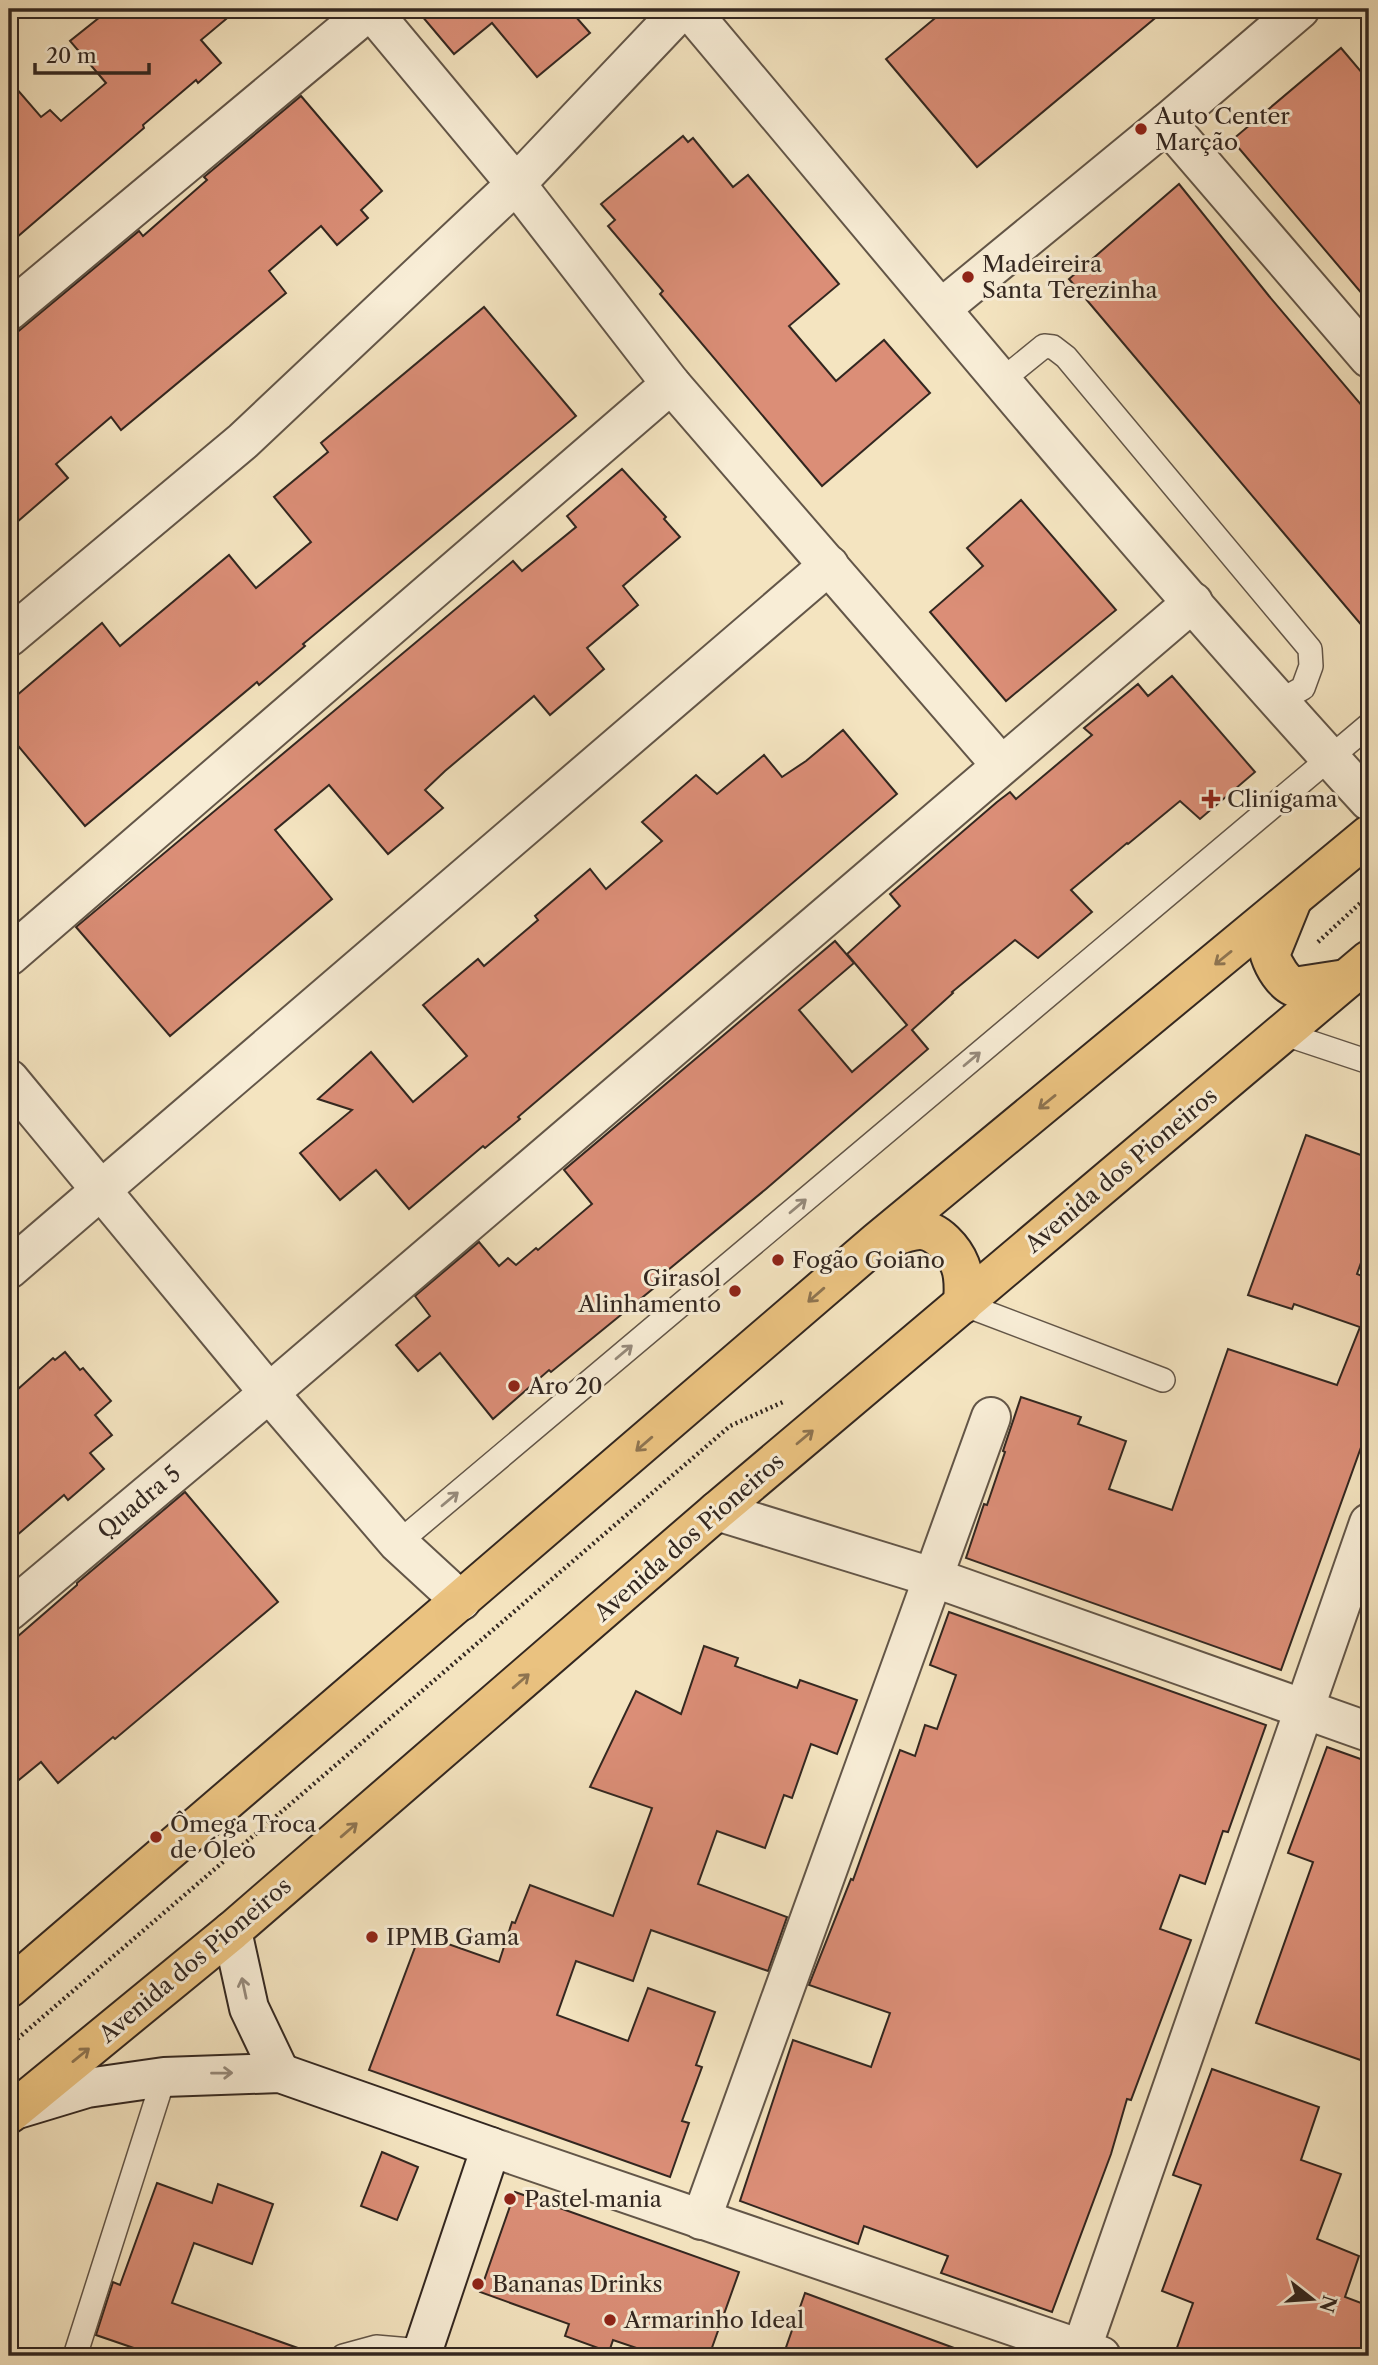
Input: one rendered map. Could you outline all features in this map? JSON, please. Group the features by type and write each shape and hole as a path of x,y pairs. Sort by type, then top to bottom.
{"main road":[{"path":"9,1988 877,1242 1369,835"},
{"path":"1292,901 1270,955 1281,976 1290,986 1358,970"},
{"name":"Avenida dos Pioneiros","path":"10,2113 232,1931 717,1511 1358,970"},
{"path":"877,1242 918,1230 941,1238 960,1264 964,1282 963,1304"}],"street":[{"path":"9,312 371,9 516,184 671,384 1001,765"},
{"path":"9,637 243,442 516,184 682,9"},
{"path":"689,9 1001,381 1278,702 1369,801"},
{"path":"942,308 1167,123 1300,9"},
{"path":"1167,123 1369,358"},
{"path":"9,956 671,384"},
{"path":"9,1269 829,565"},
{"name":"Quadra 5","path":"9,1611 269,1393 1193,602"},
{"path":"9,1079 269,1393 398,1543 461,1601"},
{"path":"701,2220 991,1417"},
{"path":"717,1511 935,1578 1369,1732"},
{"path":"10,2113 88,2088 164,2077 280,2073 1087,2354 1369,1523"},
{"path":"232,1931 249,2008 280,2073"},
{"path":"427,2355 491,2147"}],"lane":[{"path":"1001,381 1044,346 1053,346 1066,357 1310,649 1311,666 1303,688 1278,702"},
{"path":"398,1543 1369,725"},
{"path":"1282,1033 1369,1062"},
{"path":"963,1304 1163,1380"},
{"path":"75,2356 164,2077"},
{"path":"343,2356 376,2347 427,2355"}],"path":[{"path":"1281,976 1369,895"},
{"path":"9,2046 730,1426 786,1400"}],"building":[{"path":"110,9 238,9 201,40 221,63 198,83 196,80 143,125 144,128 9,244 9,80 41,117 50,110 61,121 106,83 70,41"},
{"path":"416,9 569,9 590,33 537,77 492,23 454,54"},
{"path":"946,9 1166,9 977,167 886,59"},
{"path":"1341,48 1369,81 1369,302 1232,140"},
{"path":"301,96 382,191 361,210 368,218 337,245 321,226 269,271 286,293 121,430 111,417 56,464 68,478 9,529 9,339 139,231 143,236 207,180 204,177"},
{"path":"683,136 688,142 693,138 733,187 748,175 839,284 789,326 836,381 884,340 930,393 822,486 660,294 663,291 608,226 615,220 601,204"},
{"path":"1179,184 1369,414 1369,634 1069,279"},
{"path":"484,307 576,416 303,644 305,646 259,685 257,682 85,826 9,735 9,702 102,623 120,646 229,555 256,588 311,542 274,497 328,452 321,443"},
{"path":"622,469 666,517 664,519 680,537 623,586 638,605 587,648 604,669 550,715 534,696 445,771 425,790 443,808 388,854 329,785 275,830 332,899 170,1036 76,927 513,561 522,571 576,527 567,516"},
{"path":"1021,500 1116,610 1006,701 930,612 983,566 967,548"},
{"path":"1172,676 1255,772 1200,819 1180,801 1071,890 1092,912 1038,958 1015,940 952,992 912,1030 928,1049 656,1280 660,1283 551,1372 549,1370 493,1419 440,1353 418,1371 396,1345 430,1316 415,1296 479,1242 499,1266 508,1258 516,1265 536,1248 538,1250 592,1204 564,1170 835,941 854,963 799,1010 852,1072 907,1025 847,954 900,906 890,894 997,802 1010,792 1016,799 1092,735 1084,728 1138,684 1148,696"},
{"path":"843,730 897,794 518,1117 520,1119 485,1148 483,1146 409,1209 376,1170 340,1200 300,1153 352,1110 318,1099 371,1052 413,1102 467,1056 423,1005 478,959 484,966 538,920 535,916 590,869 606,889 662,841 642,822 696,775 717,794 764,755 782,777"},
{"path":"1306,1135 1369,1158 1369,1240 1357,1274 1369,1279 1369,1425 1281,1670 966,1558 984,1504 987,1505 1021,1397 1081,1417 1078,1424 1126,1441 1109,1489 1172,1510 1228,1349 1337,1385 1360,1327 1294,1304 1292,1309 1248,1295"},
{"path":"65,1352 80,1370 83,1368 111,1401 95,1415 112,1435 90,1453 104,1469 68,1500 64,1495 9,1542 9,1397 53,1358 55,1360"},
{"path":"185,1492 278,1602 115,1739 113,1737 58,1783 41,1762 9,1788 9,1644"},
{"path":"949,1612 1266,1725 1228,1832 1223,1831 1205,1884 1180,1875 1160,1929 1191,1940 1131,2100 1127,2099 1111,2154 1052,2312 941,2273 948,2256 864,2226 858,2244 740,2201 793,2040 871,2067 890,2013 809,1985 851,1879 853,1880 900,1750 915,1756 925,1725 937,1729 956,1675 930,1665"},
{"path":"704,1646 738,1658 735,1666 797,1688 800,1680 857,1700 837,1754 811,1744 792,1798 784,1795 765,1848 717,1831 698,1884 787,1917 768,1971 651,1930 633,1981 576,1961 557,2015 628,2041 648,1988 715,2012 696,2065 702,2067 682,2121 689,2123 670,2177 369,2070 420,1934 499,1962 512,1922 515,1923 530,1885 613,1916 652,1808 590,1787 636,1691 681,1714"},
{"path":"1327,1747 1369,1762 1369,2063 1256,2023 1313,1862 1288,1853"},
{"path":"1212,2069 1319,2107 1301,2160 1341,2174 1317,2239 1359,2256 1345,2297 1369,2306 1369,2356 1174,2356 1193,2303 1162,2291 1201,2185 1173,2175"},
{"path":"382,2152 418,2167 397,2220 361,2206"},
{"path":"157,2183 212,2203 218,2184 273,2204 252,2264 194,2243 172,2303 309,2352 308,2356 157,2356 96,2335 113,2282 120,2285"},
{"path":"515,2192 739,2272 709,2356 660,2356 613,2340 609,2352 565,2336 569,2324 480,2292"},
{"path":"805,2293 965,2352 965,2356 783,2356"}],"place":[{"name":"Auto Center Marção","path":"1141,129"},
{"name":"Madeireira Santa Terezinha","path":"968,277"},
{"name":"Clinigama","path":"1211,799"},
{"name":"Fogão Goiano","path":"778,1260"},
{"name":"Girasol Alinhamento","path":"735,1291"},
{"name":"Aro 20","path":"514,1386"},
{"name":"Ômega Troca de Óleo","path":"156,1837"},
{"name":"IPMB Gama","path":"372,1937"},
{"name":"Pastel mania","path":"510,2199"},
{"name":"Bananas Drinks","path":"478,2284"},
{"name":"Armarinho Ideal","path":"610,2320"}]}
